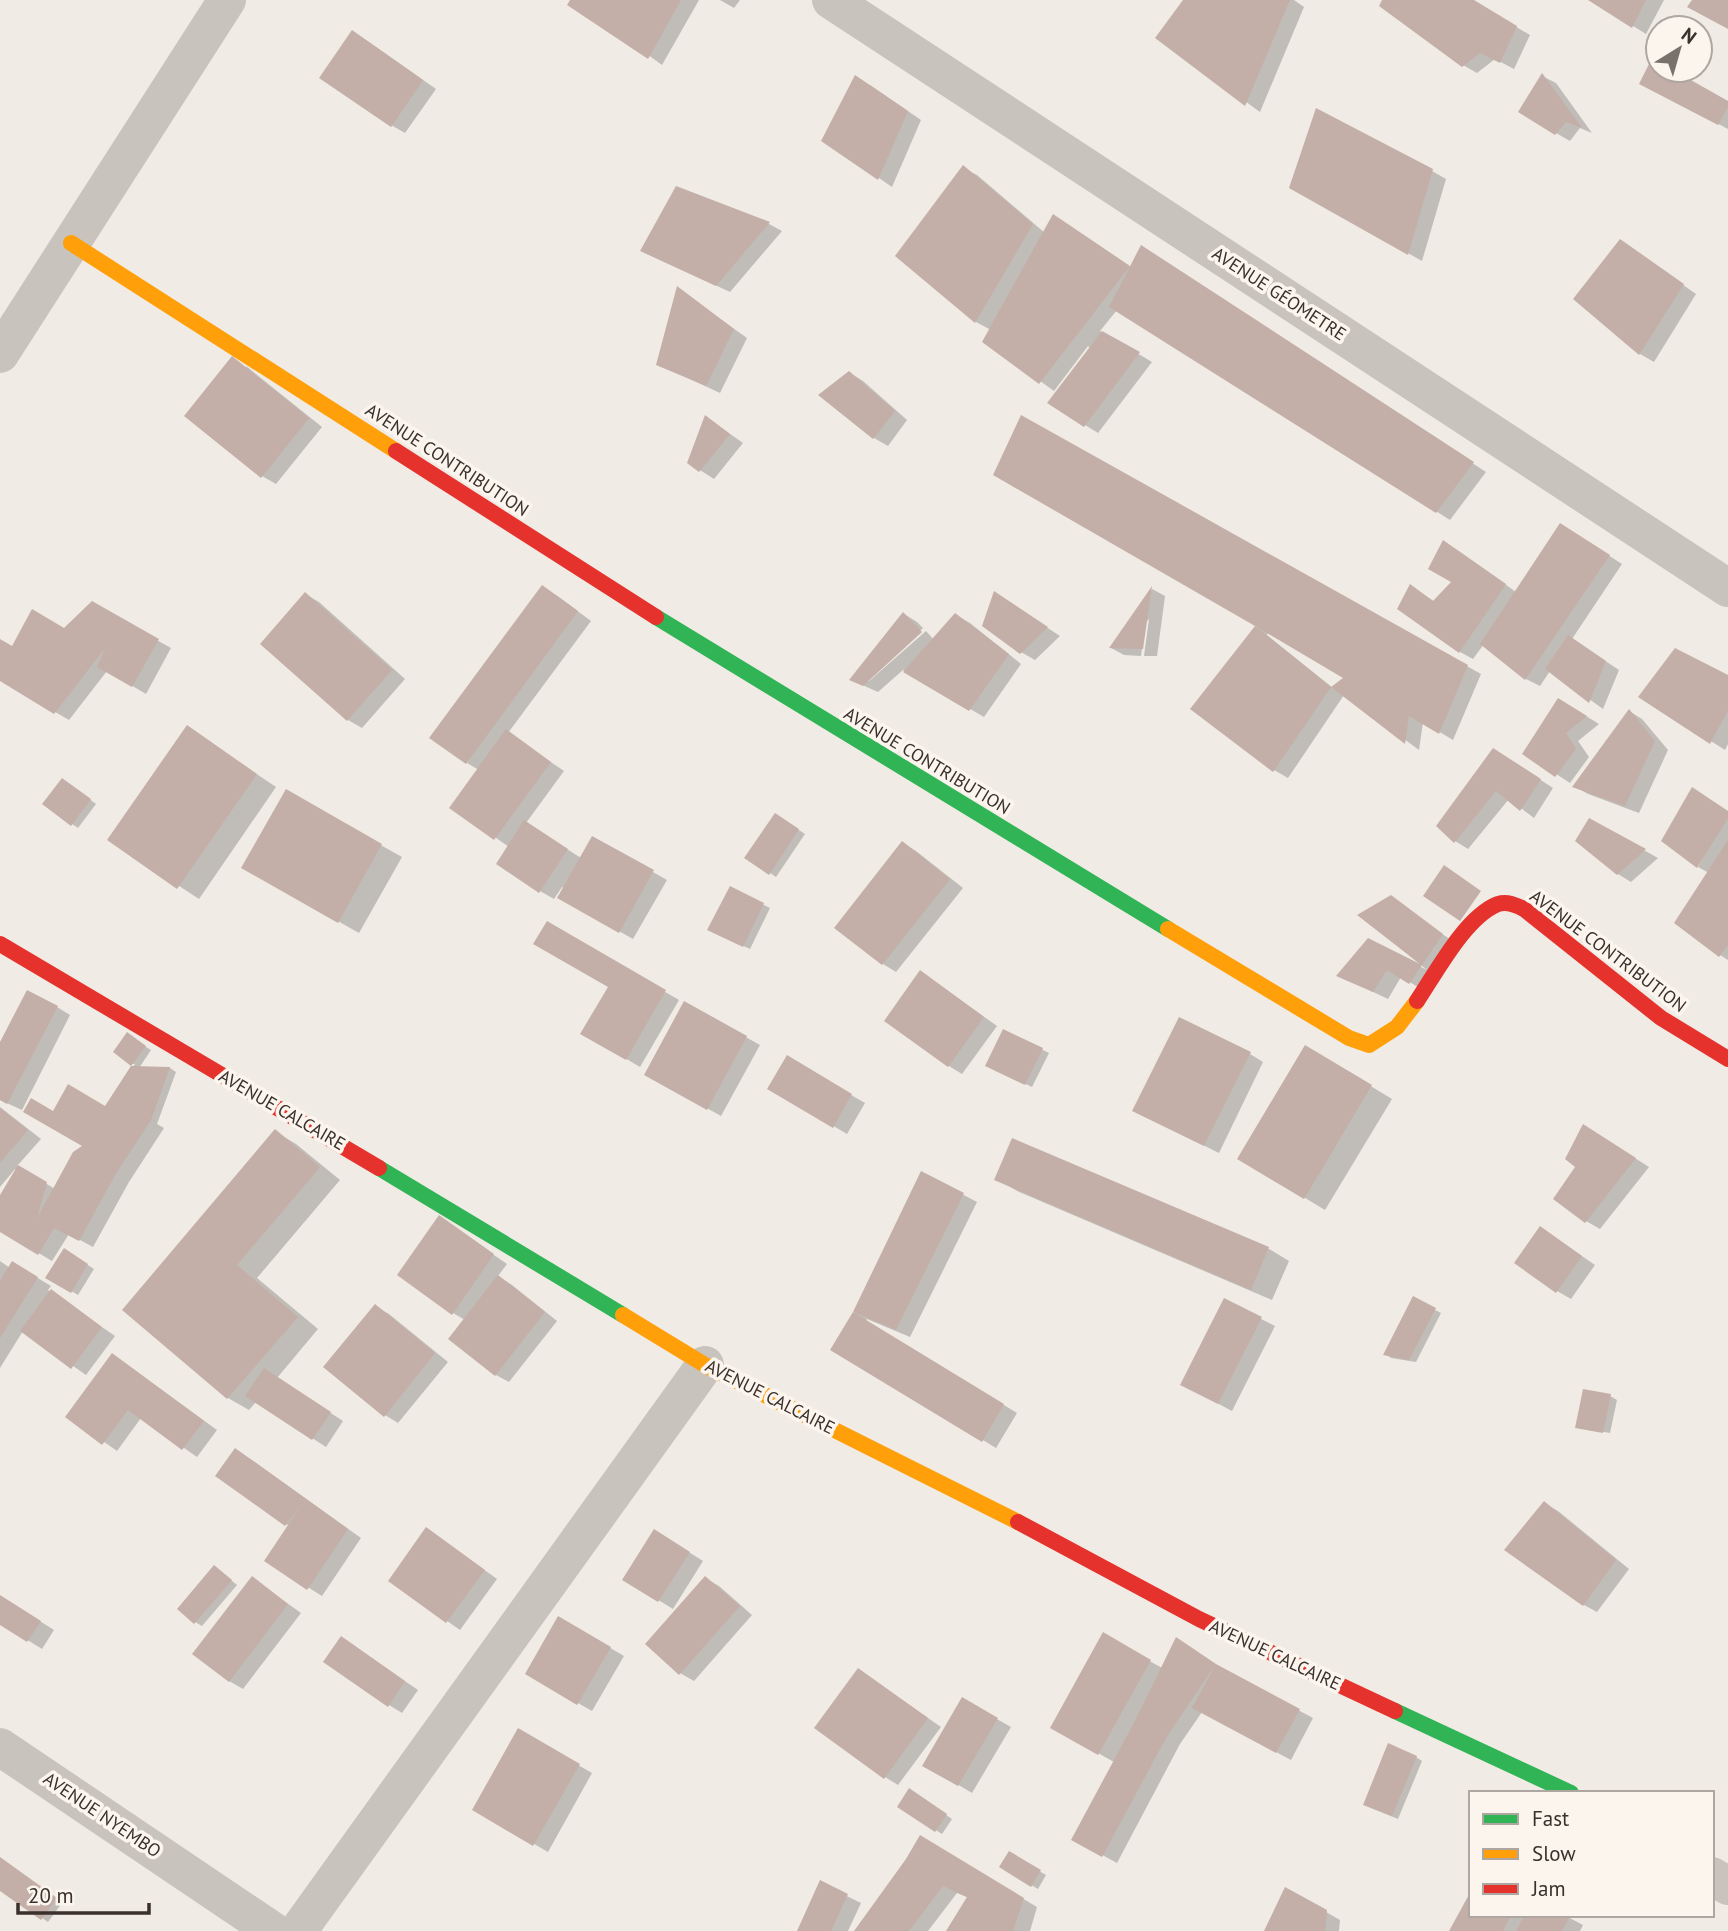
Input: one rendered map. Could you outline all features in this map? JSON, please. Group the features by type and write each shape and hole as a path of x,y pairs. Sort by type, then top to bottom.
{"street":[{"path":"0,354 227,0"},
{"name":"AVENUE GÉOMETRE","path":"831,0 1728,588"},
{"name":"AVENUE CONTRIBUTION","path":"71,243 720,658 1349,1038 1369,1045 1384,1038 1400,1023 1447,955 1476,921 1489,908 1508,903 1524,909 1661,1018 1728,1059"},
{"name":"AVENUE CALCAIRE","path":"0,944 373,1164 705,1365 992,1508 1199,1619 1567,1791"},
{"path":"298,1931 705,1365"},
{"name":"AVENUE NYEMBO","path":"0,1747 273,1931"}],"building":[{"path":"570,0 681,0 648,59 567,5"},
{"path":"1183,0 1290,0 1245,106 1155,38"},
{"path":"1382,0 1474,0 1517,26 1500,63 1480,53 1462,67 1379,6"},
{"path":"1588,0 1646,0 1632,28"},
{"path":"1692,0 1728,0 1728,29 1714,21 1714,14 1700,14 1687,7"},
{"path":"352,30 423,80 391,127 319,78"},
{"path":"1542,73 1582,128 1566,122 1555,135 1518,112"},
{"path":"1644,74 1644,84 1698,84 1728,101 1728,107 1718,125 1639,84"},
{"path":"855,75 908,111 878,180 821,141"},
{"path":"1316,108 1433,169 1408,255 1289,188"},
{"path":"963,165 1033,224 975,323 895,256"},
{"path":"676,186 770,222 716,286 640,251"},
{"path":"1053,214 1130,266 1039,384 982,342"},
{"path":"1620,239 1684,284 1639,355 1573,299"},
{"path":"1141,245 1474,462 1436,513 1109,307"},
{"path":"677,286 734,329 706,386 656,365"},
{"path":"1102,331 1140,352 1084,427 1047,403"},
{"path":"232,356 309,418 261,478 184,416"},
{"path":"849,371 895,411 873,439 818,395"},
{"path":"705,415 730,434 699,472 687,463"},
{"path":"1021,415 1468,665 1439,734 1409,716 1405,744 1331,687 1343,678 993,475"},
{"path":"1560,523 1610,555 1525,680 1480,644"},
{"path":"1443,540 1506,584 1459,653 1397,609 1410,584 1433,601 1451,582 1428,569"},
{"path":"542,585 578,611 466,764 429,738"},
{"path":"1152,586 1143,649 1109,648"},
{"path":"994,591 1048,627 1020,654 982,626"},
{"path":"305,592 392,670 347,721 260,644"},
{"path":"92,601 159,639 132,687 97,667 105,648 54,714 0,681 0,639 12,646 32,609 64,628"},
{"path":"903,612 922,632 863,686 849,680"},
{"path":"955,613 1009,654 969,711 903,672"},
{"path":"1255,626 1331,687 1273,772 1190,709"},
{"path":"1568,635 1606,661 1589,703 1545,669"},
{"path":"1675,648 1728,675 1728,710 1710,744 1638,697"},
{"path":"1558,698 1587,716 1566,733 1576,749 1555,777 1522,754"},
{"path":"1629,709 1655,741 1625,806 1572,787"},
{"path":"187,725 257,774 177,889 107,840"},
{"path":"506,729 551,762 494,840 449,808"},
{"path":"1493,748 1541,779 1520,811 1496,791 1454,843 1436,826"},
{"path":"62,778 91,799 71,826 42,804"},
{"path":"1692,787 1728,811 1728,818 1697,868 1661,841"},
{"path":"286,789 382,844 338,923 241,868"},
{"path":"775,813 799,829 769,875 744,858"},
{"path":"1589,818 1646,849 1617,875 1575,841"},
{"path":"524,820 568,849 539,893 496,864"},
{"path":"592,836 654,870 619,933 557,898"},
{"path":"1728,840 1728,945 1719,957 1674,923"},
{"path":"902,841 950,879 882,965 834,928"},
{"path":"1444,865 1481,891 1460,921 1423,896"},
{"path":"730,886 764,903 743,947 707,930"},
{"path":"1391,895 1443,934 1409,984 1387,970 1373,992 1336,976 1368,938 1420,964 1357,915"},
{"path":"547,921 666,990 626,1060 580,1034 608,987 533,944"},
{"path":"920,970 984,1017 948,1067 884,1021"},
{"path":"27,990 58,1006 7,1104 0,1100 0,1042"},
{"path":"684,1001 747,1036 707,1110 644,1075"},
{"path":"1179,1017 1251,1052 1204,1146 1132,1111"},
{"path":"1003,1029 1043,1048 1025,1085 985,1066"},
{"path":"127,1032 146,1046 131,1066 113,1052"},
{"path":"1305,1045 1372,1085 1304,1199 1237,1159"},
{"path":"787,1055 852,1094 833,1128 767,1089"},
{"path":"131,1066 170,1067 151,1120 115,1175 79,1241 54,1228 38,1255 0,1232 0,1195 18,1165 47,1182 37,1218 73,1152 82,1146 23,1112 31,1098 53,1111 68,1084 105,1106"},
{"path":"0,1108 28,1130 0,1163"},
{"path":"1583,1124 1636,1158 1585,1223 1553,1199 1575,1167 1565,1159"},
{"path":"275,1129 320,1167 237,1265 298,1317 227,1399 122,1310"},
{"path":"1012,1138 1269,1247 1251,1290 994,1180"},
{"path":"921,1171 964,1193 896,1330 853,1312"},
{"path":"439,1215 494,1254 452,1315 397,1275"},
{"path":"1540,1226 1582,1256 1556,1293 1514,1263"},
{"path":"64,1248 88,1264 71,1293 45,1278"},
{"path":"12,1261 38,1277 0,1338 0,1281"},
{"path":"498,1275 545,1312 495,1376 448,1339"},
{"path":"51,1289 102,1327 71,1369 20,1331"},
{"path":"1413,1296 1436,1308 1409,1360 1383,1355"},
{"path":"1224,1298 1262,1317 1218,1404 1180,1385"},
{"path":"375,1304 435,1353 384,1417 323,1367"},
{"path":"853,1312 1004,1404 982,1442 830,1350"},
{"path":"112,1353 204,1421 182,1450 128,1410 102,1445 65,1417"},
{"path":"264,1368 331,1412 312,1440 245,1396"},
{"path":"1583,1389 1611,1394 1603,1433 1575,1428"},
{"path":"235,1448 348,1529 307,1590 264,1561 302,1504 285,1526 215,1476"},
{"path":"1544,1501 1616,1560 1583,1606 1504,1550"},
{"path":"426,1527 485,1570 446,1623 388,1581"},
{"path":"654,1529 690,1552 658,1602 622,1580"},
{"path":"214,1565 232,1580 194,1624 177,1609"},
{"path":"252,1576 288,1604 229,1682 192,1654"},
{"path":"705,1576 740,1606 679,1675 645,1644"},
{"path":"0,1595 41,1621 27,1642 0,1625"},
{"path":"558,1616 611,1647 577,1705 525,1674"},
{"path":"1103,1632 1151,1660 1098,1755 1050,1728"},
{"path":"341,1636 405,1681 388,1707 323,1662"},
{"path":"1176,1637 1216,1664 1167,1736 1102,1857 1071,1840 1136,1719"},
{"path":"1216,1664 1300,1709 1276,1753 1192,1708"},
{"path":"858,1668 928,1718 884,1779 814,1728"},
{"path":"962,1697 998,1718 958,1786 922,1766"},
{"path":"518,1728 580,1764 533,1846 472,1810"},
{"path":"1388,1743 1417,1756 1392,1816 1363,1805"},
{"path":"909,1788 947,1814 935,1832 897,1807"},
{"path":"920,1835 1024,1898 1013,1931 946,1931 967,1897 943,1886 909,1931 854,1931"},
{"path":"1009,1851 1041,1870 1031,1887 999,1867"},
{"path":"0,1857 57,1898 41,1920 0,1891"},
{"path":"820,1880 848,1894 831,1931 797,1931"},
{"path":"1285,1887 1327,1910 1325,1931 1264,1931"},
{"path":"1469,1895 1469,1917 1510,1917 1503,1931 1449,1931"},
{"path":"1524,1917 1569,1917 1562,1931 1516,1931"}],"traffic: fast":[{"path":"656,617 1168,929"},
{"path":"379,1168 623,1315"},
{"path":"1395,1711 1567,1791"}],"traffic: slow":[{"path":"71,243 396,451"},
{"path":"1168,929 1349,1038 1369,1045 1397,1027 1417,1001"},
{"path":"623,1315 705,1365 1018,1522"}],"traffic: jam":[{"path":"396,451 656,617"},
{"path":"1417,1001 1452,947 1474,921 1498,904 1508,903 1524,909 1661,1018 1728,1059"},
{"path":"0,944 379,1168"},
{"path":"1018,1522 1199,1619 1395,1711"}]}
